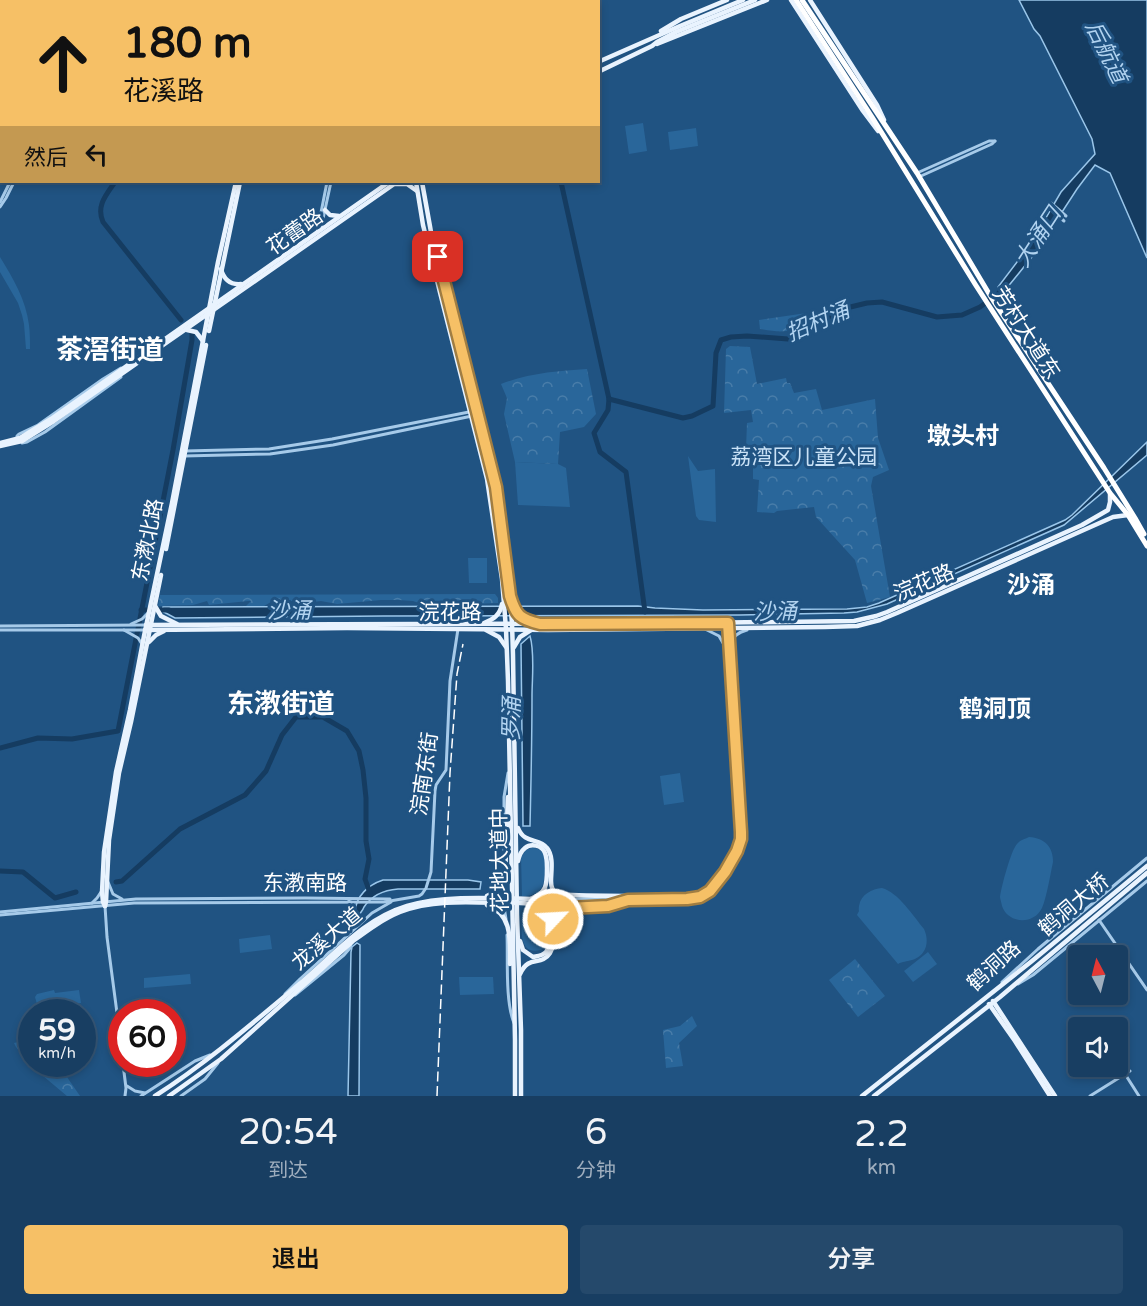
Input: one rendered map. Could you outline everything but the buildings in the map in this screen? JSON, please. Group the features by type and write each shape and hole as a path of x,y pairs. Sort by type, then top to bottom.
{"highway":[{"name":"芳村大道东","path":"794,0 854,84"},
{"name":"芳村大道东","path":"802,0 1109,492 1128,514 1147,546"},
{"name":"芳村大道东","path":"885,133 918,175 990,300 1104,468 1147,540"},
{"path":"1135,518 1147,534"}],"main road":[{"path":"649,39 681,19 727,0"},
{"path":"606,68 601,61 743,0"},
{"path":"652,46 676,32 755,0"},
{"path":"600,71 652,46 767,0"},
{"name":"芳村大道东","path":"794,0 869,120 885,133"},
{"name":"芳村大道东","path":"810,0 877,105 885,133"},
{"path":"805,20 817,12"},
{"name":"东漖北路","path":"105,903 102,887 114,783 185,454 211,309 238,183"},
{"name":"东漖北路","path":"153,609 204,342 238,183"},
{"name":"花蕾路","path":"211,309 339,216 391,183"},
{"name":"花蕾路","path":"211,309 392,183"},
{"path":"400,183 407,184 417,191"},
{"path":"416,183 423,225 487,479 507,599 519,616 531,627"},
{"path":"422,183 431,232 496,487 507,599 496,616 484,624 510,650 520,637 522,629 531,627"},
{"path":"325,210 330,215 339,216"},
{"path":"221,268 224,277 229,282 244,284"},
{"path":"124,370 211,309"},
{"path":"0,445 16,443 28,438 211,309"},
{"path":"184,330 195,330 204,342"},
{"path":"1099,516 1109,507 1109,492"},
{"name":"浣花路","path":"531,627 704,629 726,626 750,629 857,626 880,620 1103,521 1128,514"},
{"path":"1099,516 1103,516 1103,521"},
{"name":"浣花路","path":"146,628 484,624 522,629 540,624 726,626 844,622 870,618 887,612 1099,516"},
{"name":"花地大道中","path":"507,599 516,822 521,1096"},
{"path":"153,609 169,621 181,626"},
{"name":"浣花路","path":"146,628 168,630 458,628 484,624 509,626"},
{"name":"东漖北路","path":"105,903 109,840 118,780 147,644 146,628"},
{"path":"147,644 156,635 168,630"},
{"name":"花地大道中","path":"510,650 509,759 515,1096"},
{"path":"476,900 492,895 505,879 509,759"},
{"path":"516,822 522,836 546,854 547,882 545,888 541,894 530,899"},
{"path":"516,867 526,847 532,843 545,845 550,853 551,884 556,893 628,898"},
{"name":"鹤洞大桥","path":"1008,989 1147,866"},
{"name":"鹤洞大桥","path":"994,991 1147,873"},
{"path":"519,977 524,966 543,959 551,952 553,919 557,911 568,908 608,906 628,898"},
{"name":"龙溪大道","path":"169,1096 221,1059 282,1006 353,936 382,916 422,902 530,899"},
{"path":"476,900 501,912 507,923 515,1040"},
{"name":"龙溪大道","path":"476,900 524,903"},
{"path":"518,935 526,953 533,957 546,952 548,927 546,915 538,907 524,903"},
{"name":"龙溪大道","path":"155,1096 217,1053 277,1002 306,981"},
{"name":"鹤洞路","path":"874,1096 1008,989"},
{"name":"鹤洞路","path":"862,1096 994,991"},
{"path":"992,1003 1050,1096"},
{"path":"992,1003 1055,1096"}],"street":[{"path":"989,141 995,141 992,144 918,175 989,141"},
{"path":"0,202 11,183"},
{"path":"0,207 12,183"},
{"path":"318,233 325,210 329,183"},
{"path":"318,233 329,183"},
{"path":"1064,221 1050,205 1066,216"},
{"path":"124,370 122,376 45,432 27,442 18,441 17,435 38,424 103,379 124,370"},
{"path":"185,454 270,454 333,445 472,414"},
{"path":"0,628 123,630 133,627 153,609"},
{"name":"龙溪大道","path":"530,899 608,902 628,898 687,899 700,897 710,891 725,872 741,839 726,626"},
{"path":"133,627 142,647"},
{"path":"0,628 146,628"},
{"name":"浣南东街","path":"395,900 419,896 424,891 430,876 435,791 436,785 446,770 449,686 458,628"},
{"path":"704,629 719,636 726,645 739,633 750,629"},
{"path":"509,770 504,797 503,901 507,928 509,1003 514,1025"},
{"name":"鹤洞路","path":"994,991 1031,954 1147,858"},
{"path":"107,881 114,894 123,900"},
{"name":"鹤洞路","path":"1008,989 1033,975 1147,881"},
{"path":"90,904 97,898 102,887"},
{"name":"东漖南路","path":"0,913 123,900 395,900"},
{"path":"282,1006 346,954 351,946 352,900"},
{"path":"346,954 348,944 345,937 348,931 352,900"},
{"name":"东漖南路","path":"0,913 105,903 352,900"},
{"path":"277,1002 345,937 378,909 395,900"},
{"name":"龙溪大道","path":"524,903 579,901"},
{"name":"东漖北路","path":"105,903 116,999"},
{"path":"1099,920 1147,990"},
{"path":"141,1096 195,1061 217,1053"},
{"path":"181,1096 205,1079 221,1059"},
{"path":"125,1077 125,1096"},
{"path":"1090,1096 1120,1077"},
{"path":"1127,1077 1139,1096"},
{"path":"126,1084 135,1091 147,1093"}],"green space":[{"path":"643,123 647,151 629,154 625,126"},
{"path":"696,128 698,146 670,150 668,132"},
{"path":"0,257 25,307 29,325 30,349 26,349 24,324 18,303 0,272"},
{"path":"807,313 809,322 790,330 760,329 759,320"},
{"name":"荔湾区儿童公园","path":"730,346 750,347 757,384 786,378 794,393 816,389 822,410 875,399 878,438 889,470 873,477 871,486 890,597 867,603 855,560 816,517 814,507 774,513 757,512 759,480 753,479 750,450 746,449 747,423 753,422 751,410 724,413 726,349"},
{"path":"587,369 596,414 584,427 560,432 558,464 515,462 504,414 507,398 501,384 533,375"},
{"path":"688,456 698,471 715,469 716,522 699,520 696,516"},
{"path":"515,462 558,464 566,468 570,507 518,505"},
{"path":"468,558 487,558 487,583 469,583"},
{"path":"495,594 498,603 422,604 413,601 381,600 337,604 276,599 264,606 246,606 251,601 209,605 207,601 193,605 158,606 160,595"},
{"path":"680,773 684,802 664,805 660,776"},
{"path":"1029,837 1040,839 1047,844 1052,852 1053,862 1042,908 1033,917 1021,920 1005,912 1000,897 1015,848"},
{"path":"538,849 544,854 544,880 538,892 522,896 521,857 526,850"},
{"path":"882,888 894,894 924,929 927,939 926,948 917,958 898,964 857,915 860,902 865,895"},
{"path":"522,912 537,913 542,920 546,945 541,950 533,951 524,945"},
{"path":"270,935 272,949 240,953 239,939"},
{"path":"928,952 937,964 913,982 904,971"},
{"path":"855,959 885,996 858,1017 829,980"},
{"path":"190,974 191,984 144,988 144,978"},
{"path":"459,977 493,977 494,994 460,995"},
{"path":"54,990 55,993 79,990 80,999 36,999 37,994"},
{"path":"692,1016 697,1026 679,1043 683,1066 666,1068 663,1030 680,1026"},
{"path":"44,1077 67,1077 80,1096 67,1096"}],"water":[{"path":"1019,0 1147,0 1147,258 1110,173 1095,165 1036,252 1002,294 998,287 1030,245 1061,192 1095,154 1092,139 1040,36"},
{"path":"1147,442 1147,455 1064,525 887,604 857,612 740,615 175,618 162,611 163,607 638,606 703,610 867,607 1065,520"},
{"path":"530,636 533,666 530,826 523,826 521,644"},
{"path":"383,880 481,882 480,889 388,891 371,899 359,915 355,912 360,896 372,885"},
{"path":"357,943 360,945 359,1096 348,1096 351,952 352,947"}],"waterway":[{"path":"114,183 101,206 103,222 181,320"},
{"path":"561,183 609,399 608,410 594,433 600,452 626,472 645,612"},
{"name":"招村涌","path":"609,399 683,418 692,416 713,406 716,353 721,340 747,336 788,339 800,335 842,309 867,303 882,302 937,317 962,315 980,307 1005,286"},
{"path":"0,748 38,738 72,739 118,731 173,450 192,334"},
{"name":"沙涌","path":"141,610 169,610"},
{"path":"116,882 122,881 180,829 245,795 266,771 282,735 296,717 323,717 347,731 359,751 366,798 366,841 369,859 365,879 370,893"},
{"path":"0,871 23,872 55,898 76,892"}],"railway":[{"path":"437,1096 450,773 457,674 463,644"}],"district":[{"name":"茶滘街道","path":"110,350"},
{"name":"墩头村","path":"963,436"},
{"name":"沙涌","path":"1031,585"},
{"name":"东漖街道","path":"281,704"},
{"name":"鹤洞顶","path":"995,709"}],"route":[{"path":"438,257 496,487 510,596 514,610 523,619 540,624 728,623 741,839 725,872 710,891 700,897 631,899 616,905 596,908 568,908 557,911 553,919"}],"water label":[{"name":"后航道","path":"1106,52"},
{"name":"大涌口","path":"1038,237"},
{"name":"罗涌","path":"512,719"}]}
